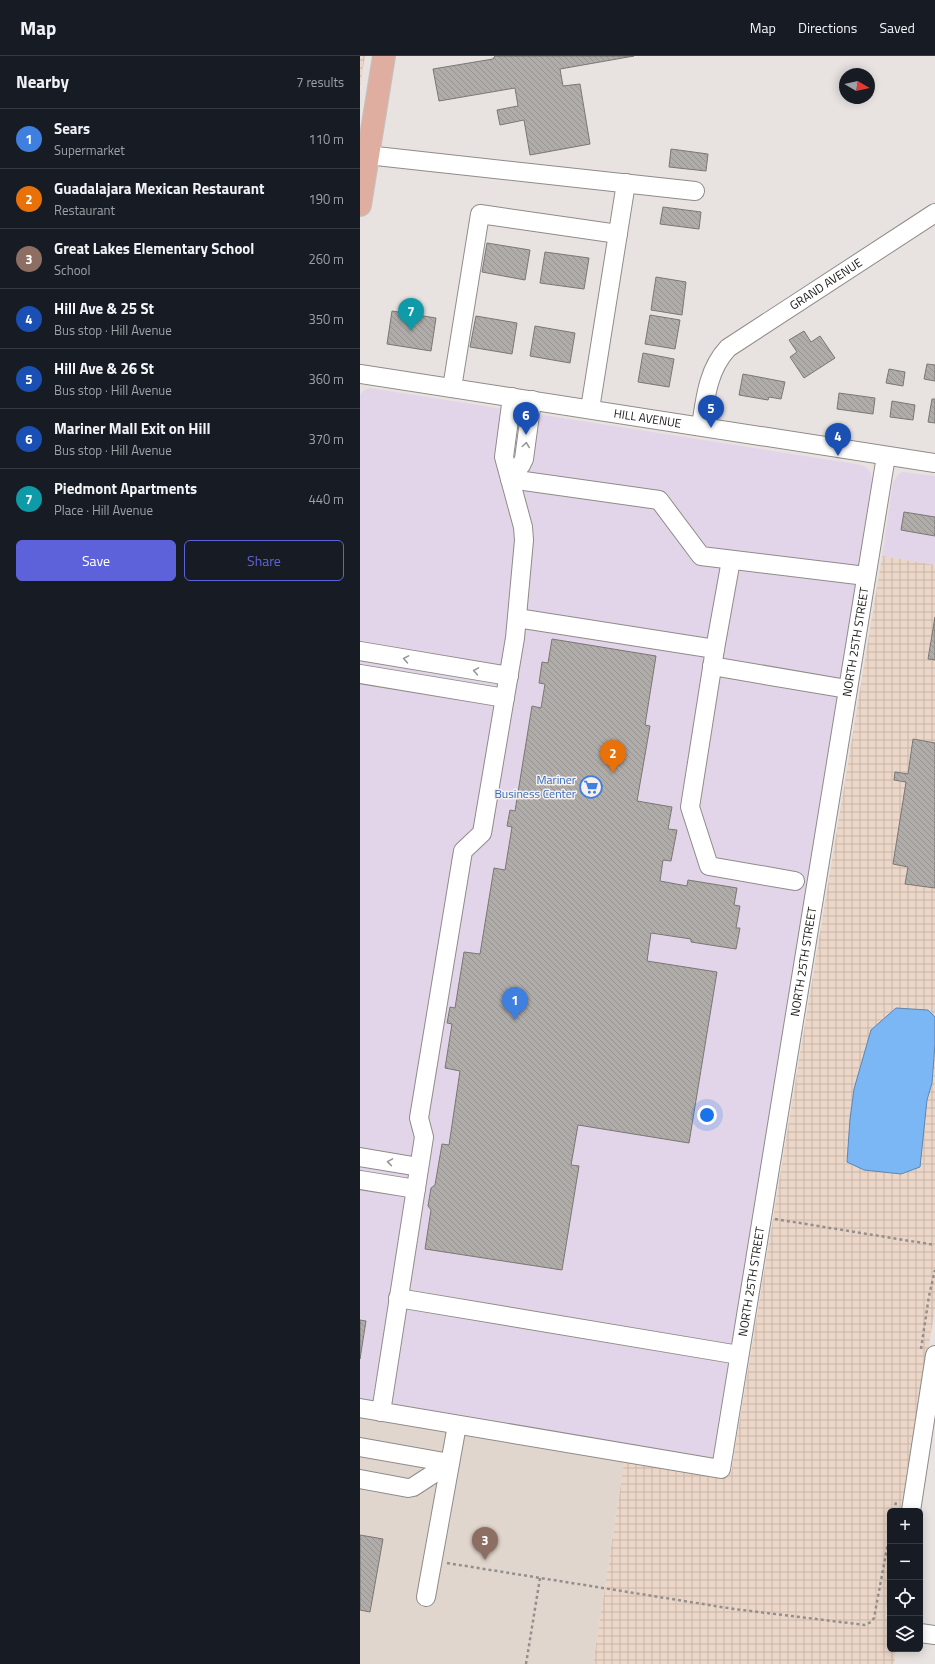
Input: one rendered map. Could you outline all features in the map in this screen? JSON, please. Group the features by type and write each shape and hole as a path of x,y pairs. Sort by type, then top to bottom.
{"main road":[{"path":"360,205 384,56"}],"street":[{"path":"368,155 695,191"},
{"path":"590,409 626,183"},
{"name":"GRAND AVENUE","path":"701,426 712,370 719,357 728,348 935,213"},
{"path":"452,388 480,214 618,234"},
{"name":"HILL AVENUE","path":"360,374 935,463"},
{"path":"380,1412 420,1167 424,1137 420,1118 464,851 482,833 509,676 517,618 524,540 523,527 504,453 512,397"},
{"path":"510,479 524,459 532,400"},
{"name":"NORTH 25TH STREET","path":"457,1425 720,1469 886,456"},
{"path":"510,479 659,500 701,556 866,576"},
{"path":"731,560 713,658 690,807 709,866 795,881"},
{"path":"517,618 713,658 848,689"},
{"path":"360,651 509,676"},
{"path":"360,674 505,698"},
{"path":"360,1158 420,1167"},
{"path":"360,1180 416,1189"},
{"path":"398,1298 739,1355"},
{"path":"911,1508 935,1355"},
{"path":"360,1408 457,1425 426,1597"},
{"path":"360,1447 450,1463"},
{"path":"360,1479 408,1488 413,1487 450,1463"},
{"path":"923,1633 935,1635"}],"path":[{"path":"761,1217 935,1245"},
{"path":"432,1561 734,1609 865,1625 871,1622 874,1618 888,1544"},
{"path":"526,1664 540,1578"}],"shaded area":[{"path":"360,56 365,56 360,87"},
{"name":"Mariner Business Center","path":"370,388 856,464 866,467 871,473 872,485 853,605 711,1470 360,1415 360,395 364,390"},
{"path":"903,472 935,476 935,565 882,556 893,482 898,475"},
{"path":"882,556 935,565 935,1309 902,1508 887,1508 887,1652 896,1652 894,1664 593,1664 625,1456 731,1473"},
{"path":"360,1415 625,1456 593,1664 360,1664"}],"water":[{"path":"896,1008 928,1010 935,1017 935,1044 932,1083 927,1100 920,1167 901,1174 864,1170 847,1162 854,1089 871,1030"}],"building":[{"path":"495,56 634,56 560,69 563,86 580,84 590,144 530,155 524,120 500,125 497,110 518,106 515,88 439,101 433,69 493,59"},
{"path":"671,149 708,154 706,171 669,167"},
{"path":"663,207 701,212 699,229 660,224"},
{"path":"487,243 530,250 525,280 482,272"},
{"path":"545,252 589,258 584,289 540,283"},
{"path":"656,277 686,282 682,315 651,310"},
{"path":"392,311 436,318 431,351 387,344"},
{"path":"650,315 680,320 675,349 645,344"},
{"path":"476,316 517,323 512,354 470,347"},
{"path":"535,326 575,333 570,363 530,356"},
{"path":"804,331 811,342 820,336 835,358 804,378 790,357 797,352 789,340"},
{"path":"643,353 674,359 669,387 638,382"},
{"path":"927,364 935,365 935,381 924,379"},
{"path":"889,369 905,372 903,386 886,383"},
{"path":"743,374 785,382 781,399 769,397 768,400 739,395"},
{"path":"839,393 875,398 873,414 837,409"},
{"path":"932,399 935,399 935,423 928,422"},
{"path":"892,401 915,405 913,420 890,417"},
{"path":"904,512 935,517 935,536 901,530"},
{"path":"935,617 935,660 928,659"},
{"path":"552,639 656,656 645,725 650,726 637,801 672,807 668,829 677,830 671,861 663,860 660,881 687,886 688,880 737,888 734,905 740,906 736,928 740,928 736,949 691,942 691,939 651,933 647,961 717,972 689,1143 578,1125 571,1165 579,1166 562,1270 425,1249 431,1210 428,1206 431,1188 435,1185 442,1144 449,1145 460,1071 445,1068 452,1024 447,1023 450,1007 455,1008 464,952 480,954 494,868 505,870 512,827 507,826 510,810 515,811 532,706 541,708 545,684 539,683 542,662 548,663"},
{"path":"913,739 935,743 935,888 905,884 908,867 893,864 906,782 894,780 895,772 908,774"},
{"path":"360,1320 366,1321 360,1359"},
{"path":"360,1535 383,1539 370,1612 360,1610"}],"place":[{"name":"Piedmont Apartments","path":"411,331"},
{"name":"Hill Ave & 26 St","path":"711,428"},
{"name":"Mariner Mall Exit on Hill","path":"526,435"},
{"name":"Hill Ave & 25 St","path":"838,456"},
{"name":"Guadalajara Mexican Restaurant","path":"613,773"},
{"name":"Mariner Business Center","path":"591,787"},
{"name":"Sears","path":"515,1020"},
{"name":"Great Lakes Elementary School","path":"485,1560"}]}
